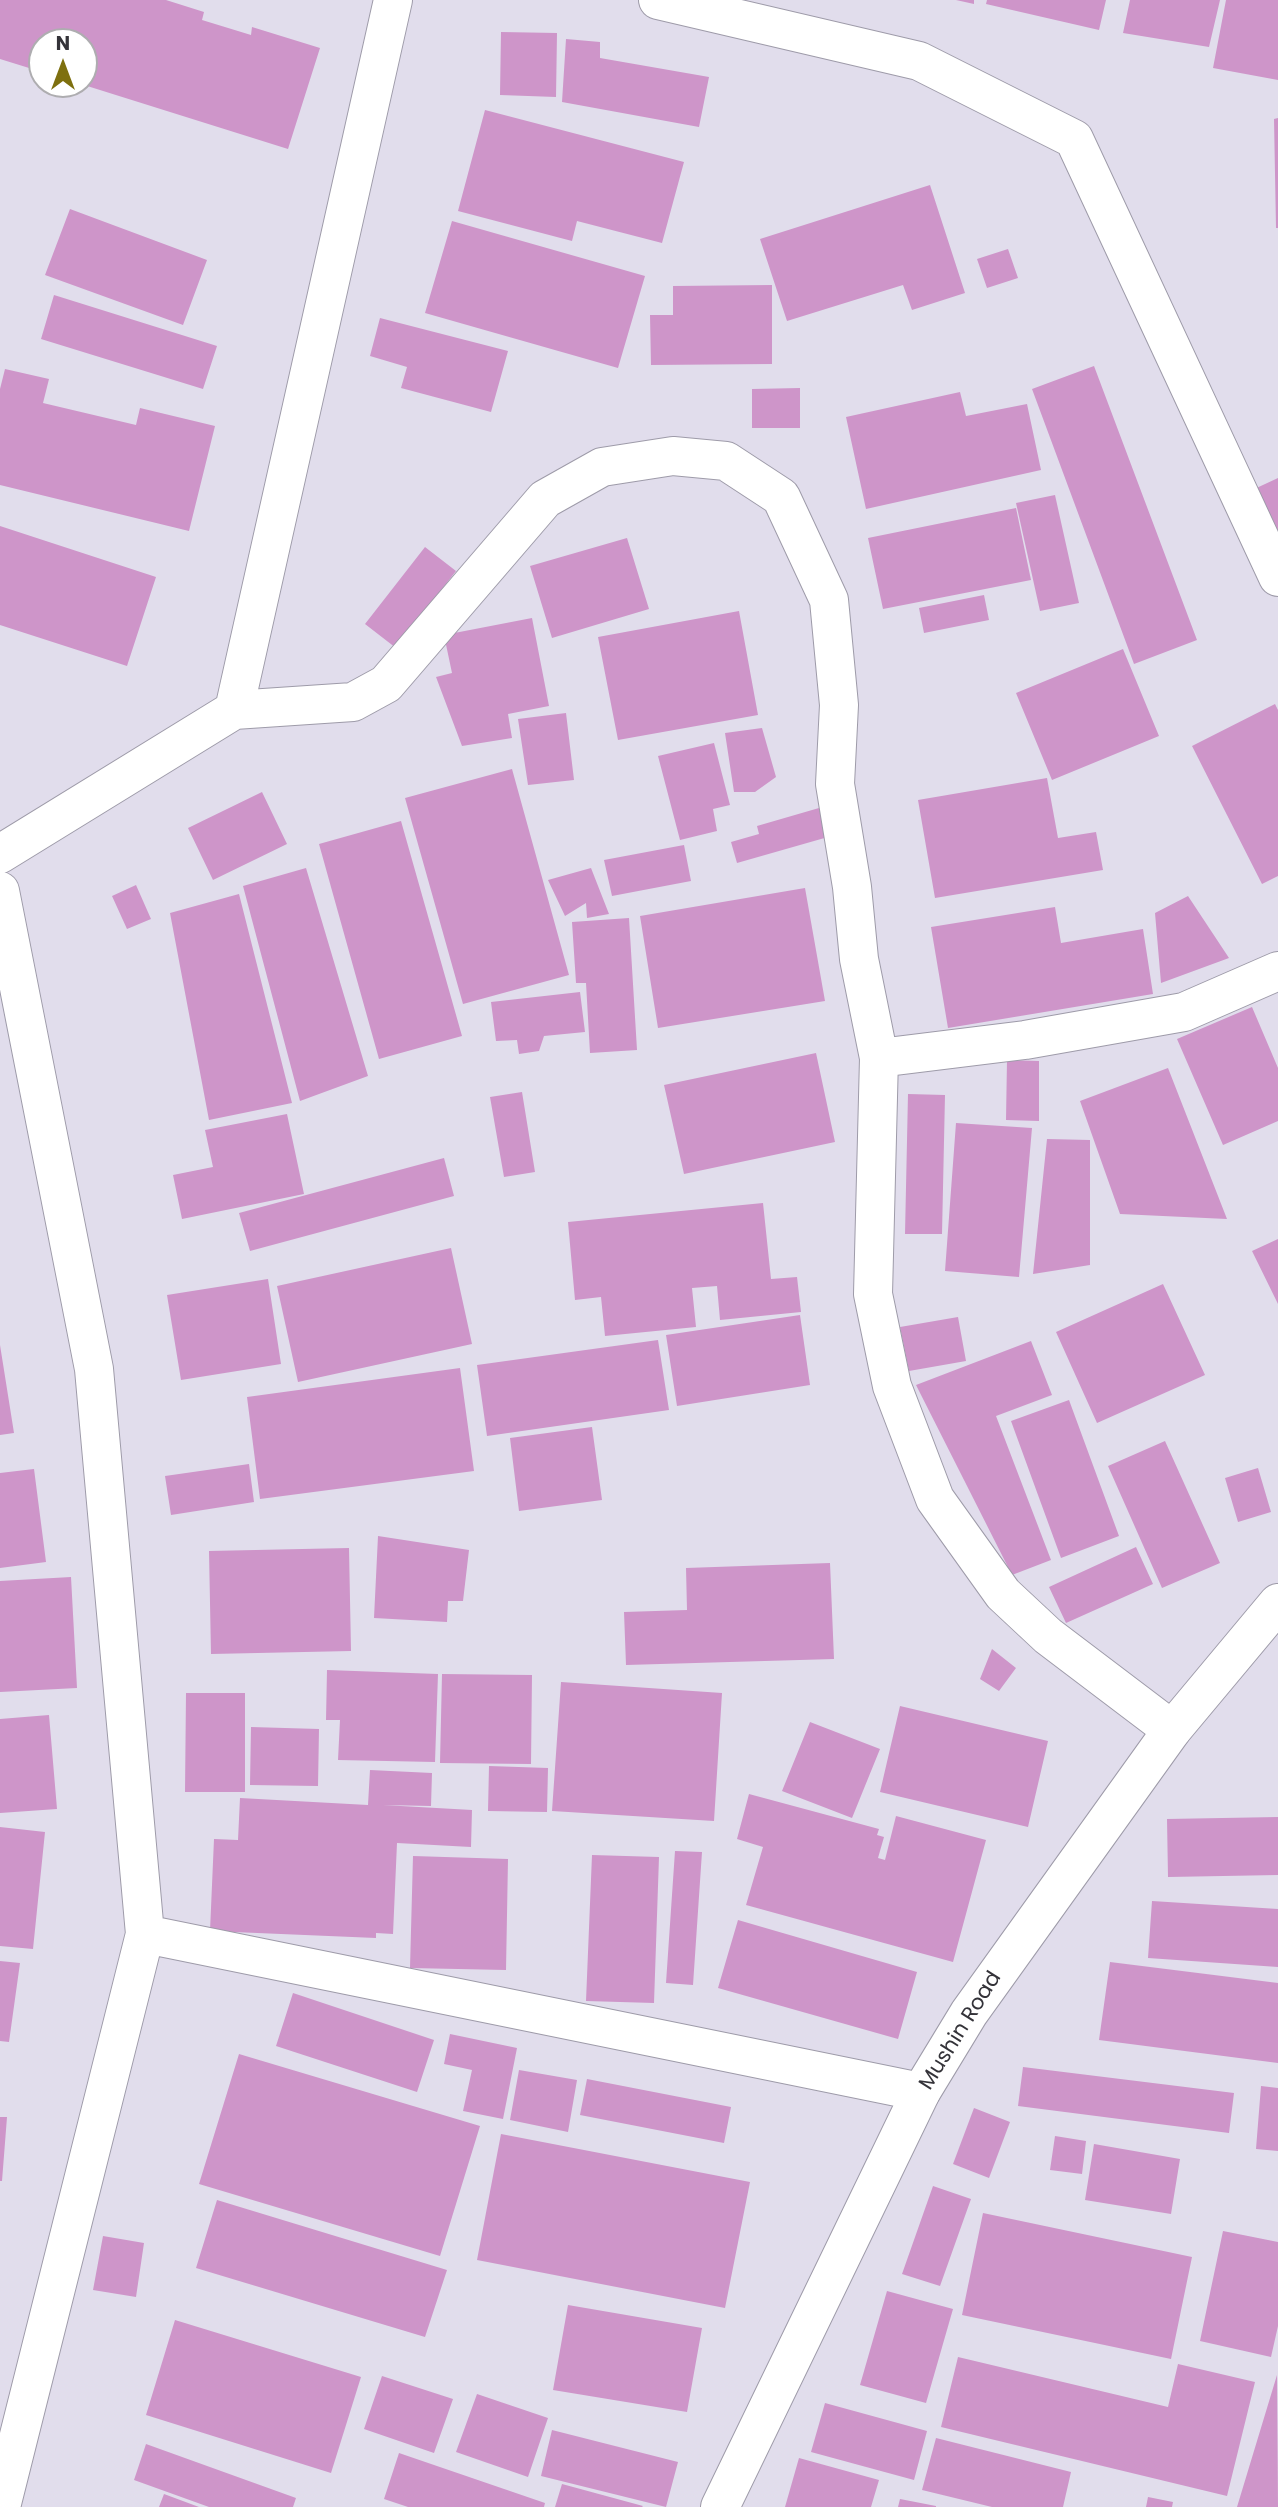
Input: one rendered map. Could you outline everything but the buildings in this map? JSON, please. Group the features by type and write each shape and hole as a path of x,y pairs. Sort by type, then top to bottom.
{"street":[{"path":"234,710 393,0"},
{"path":"658,0 919,61 1074,139 1278,577"},
{"path":"0,854 234,710 353,702 386,684 545,499 602,467 673,456 726,461 781,497 829,600 839,705 835,784 852,887 859,959 879,1058 873,1294 892,1385 935,1499 1003,1594 1048,1636 1172,1730"},
{"path":"0,891 94,1369 145,1934 1,2507"},
{"path":"879,1058 1025,1040 1184,1013 1278,971"},
{"name":"Mushin Road","path":"719,2507 921,2092 969,2013 1172,1730 1278,1603"},
{"path":"145,1934 921,2092"}]}
